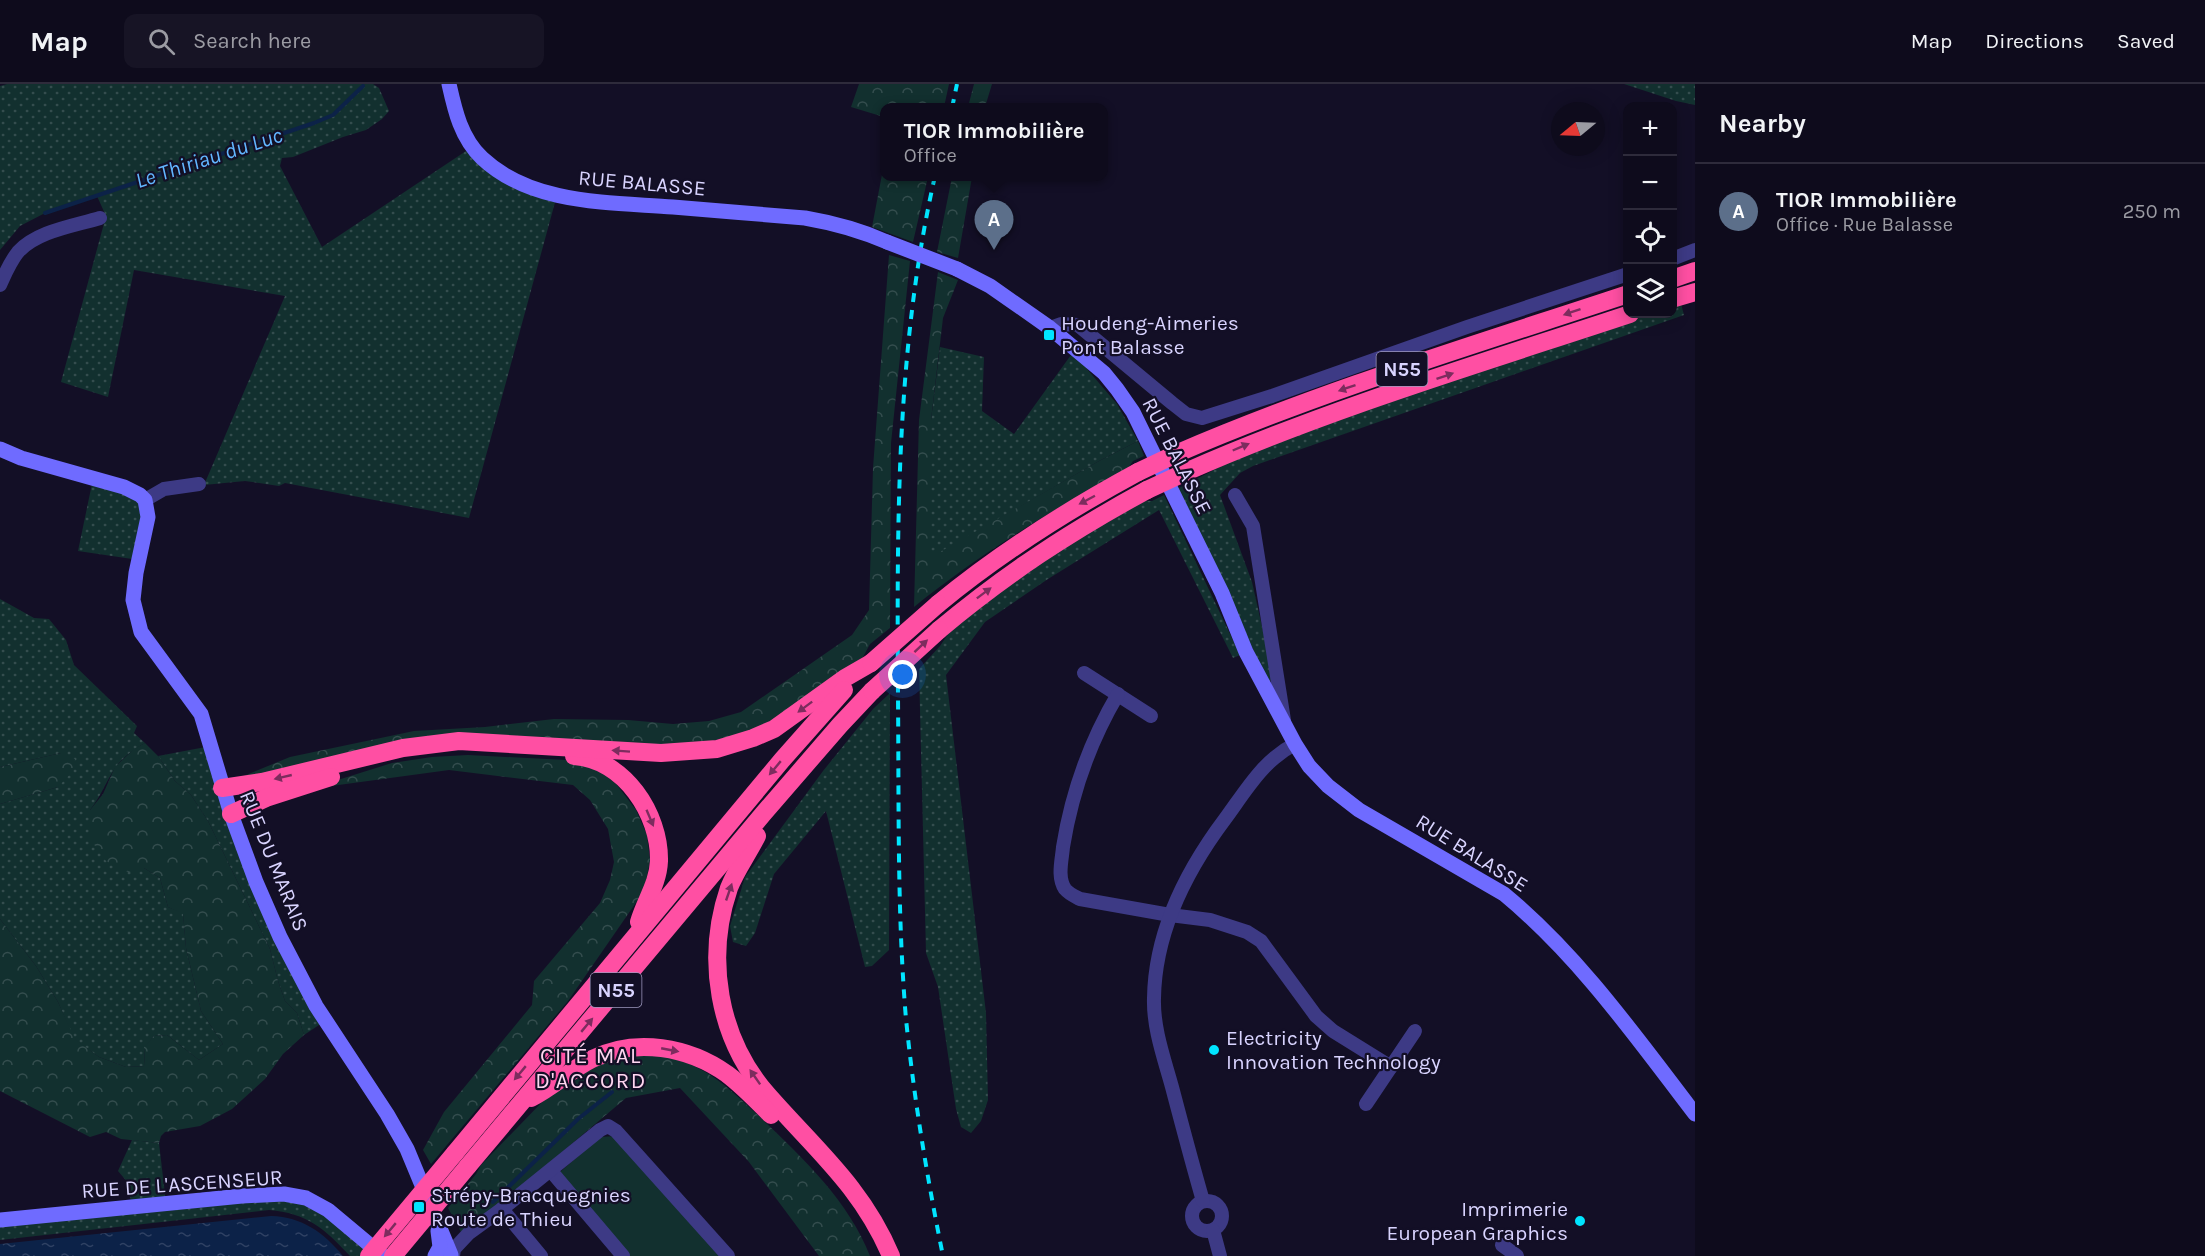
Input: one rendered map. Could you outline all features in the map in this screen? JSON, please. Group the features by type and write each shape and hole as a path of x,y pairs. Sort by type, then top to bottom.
{"highway":[{"path":"1677,277 1695,271"},
{"path":"1677,297 1695,292"},
{"name":"N55","path":"369,1256 827,707 871,663 974,575 1076,506 1138,472 1240,426 1623,296"},
{"name":"N55","path":"393,1256 840,725 872,691 982,594 1031,558 1088,522 1147,490 1248,444 1623,316"},
{"path":"222,788 262,782 403,748 459,741 661,753 717,749 774,729 845,678 871,663"},
{"path":"231,814 266,798 328,777 405,757 459,751 583,757 607,765 623,777 641,801 654,827 659,861 651,895 644,906 635,935"},
{"path":"764,814 756,838 729,887 721,916 717,944 722,1008 735,1044 752,1074 766,1093 849,1185 882,1234 891,1256"},
{"path":"521,1103 546,1091 570,1072 594,1058 617,1050 644,1047 689,1054 727,1074 810,1155 842,1190 860,1216 881,1256"}],"street":[{"name":"RUE BALASSE","path":"449,84 460,125 472,147 498,171 534,188 586,200 805,218 857,229 957,269 990,286 1050,328 1104,373 1133,412 1222,593 1246,652 1309,766 1328,786 1359,810 1504,894 1525,911 1611,1004 1695,1114"},
{"path":"0,285 13,260 26,245 42,236 100,218"},
{"path":"1677,257 1695,250"},
{"path":"1050,328 1061,324 1078,325 1172,404 1186,414 1202,418 1623,276"},
{"path":"0,449 21,458 124,487 145,500 164,489 199,484"},
{"name":"RUE BALASSE","path":"1235,495 1252,526 1285,725"},
{"name":"RUE DU MARAIS","path":"145,500 148,517 136,573 133,600 141,632 201,714 222,788 265,902 306,988 325,1021 387,1114 403,1143 438,1222 440,1247 448,1256"},
{"path":"1084,673 1151,716"},
{"path":"1118,694 1106,714 1079,773 1068,817 1061,864 1061,879 1065,888 1071,895 1080,899 1234,926 1261,941 1316,1016 1333,1031 1391,1067"},
{"path":"1203,1201 1159,1041 1154,999 1156,975 1170,915 1184,884 1216,831 1268,762 1281,751 1295,744"},
{"path":"1366,1104 1415,1031"},
{"path":"448,1256 469,1233 608,1126 616,1131 728,1256"},
{"path":"551,1171 623,1256"},
{"name":"RUE DE L'ASCENSEUR","path":"0,1220 242,1196 284,1194 306,1198 328,1210 383,1256"},
{"path":"1203,1201 1213,1201 1220,1208 1222,1218 1213,1230 1203,1231 1192,1221 1192,1211 1203,1201"},
{"path":"502,1209 541,1256"},
{"path":"438,1222 448,1234 454,1236 469,1233"},
{"path":"1213,1230 1220,1256"},
{"path":"1502,1245 1517,1256"}],"green space":[{"path":"7,84 373,84 379,88 389,111 382,119 366,130 293,157 282,158 280,166 322,247 472,147 482,158 557,195 469,518 285,483 279,486 245,481 204,485 285,296 134,270 108,397 61,382 106,216 97,196 45,213 20,226 0,250 0,86"},
{"path":"859,84 949,84 945,103 880,103 880,116 851,107"},
{"path":"974,84 992,84 986,103 969,103"},
{"path":"1624,84 1695,84 1695,105 1676,101"},
{"path":"881,181 927,181 913,242 872,227"},
{"path":"951,181 971,181 958,258 937,252"},
{"path":"889,255 910,261 891,443 890,628 870,644 863,657 799,705 747,734 674,748 475,738 241,777 290,757 414,731 485,727 554,719 628,720 673,724 709,721 741,712 852,635 869,610 873,468"},
{"path":"938,272 958,280 943,318 931,420 931,557 1138,441 1144,456 991,551 914,607 919,420"},
{"path":"1681,304 1684,315 1677,317 1677,305"},
{"path":"1639,318 1675,318 1253,466 1240,473 1220,495 1252,582 1274,680 1268,681 1177,489 1243,455 1376,405"},
{"path":"940,347 984,357 982,411 1014,434 1076,348 1087,369 1117,404 1138,441 931,558 931,420"},
{"path":"93,479 145,500 139,560 78,551"},
{"path":"1164,495 1240,655 1233,658 1159,510 1048,579 985,622 946,675 986,1013 988,1100 981,1121 971,1133 961,1127 956,1109 938,987 926,953 919,669 940,646 952,628 1009,582 1139,501 1152,501"},
{"path":"0,599 34,618 49,619 66,640 74,665 137,726 134,733 145,743 118,764 90,810 144,868 160,878 168,907 183,913 186,948 201,1011 223,1044 199,1060 167,1035 154,1036 144,1048 145,1066 126,1067 99,1057 74,1039 58,1002 36,966 0,919 0,804 58,787 61,753 0,767"},
{"path":"890,693 889,950 872,966 865,967 826,811 774,874 755,933 746,946 733,942 730,926 745,877 823,771 873,709"},
{"path":"145,743 158,756 175,781 191,795 208,821 270,949 285,1001 297,1013 304,1035 283,1054 265,1079 232,1109 200,1126 165,1132 159,1143 121,1139 106,1132 90,1137 0,1091 0,919 36,966 58,1002 75,1039 99,1057 126,1067 145,1066 144,1047 154,1036 167,1035 199,1060 223,1044 201,1011 186,948 183,914 168,907 160,878 144,868 128,872 106,861 90,839 90,810 103,794 115,767 134,749"},
{"path":"211,746 222,788 325,1021 304,1035 297,1013 285,1001 270,949 208,821 191,795 175,781 158,756"},
{"path":"61,753 75,759 72,772 58,787 0,804 0,767"},
{"path":"468,755 566,760 580,762 601,771 617,785 636,810 647,835 650,861 644,891 568,1001 431,1164 423,1150 444,1112 532,1005 534,981 600,903 610,880 614,862 608,829 590,800 573,785 449,770 309,789 392,763"},
{"path":"652,1054 694,1066 732,1091 823,1181 850,1217 870,1256 819,1256 749,1162 680,1088 626,1098 498,1206 461,1232 448,1208 481,1165 546,1098 604,1061"},
{"path":"615,1136 721,1256 630,1256 560,1172 600,1137"},
{"path":"132,1140 159,1143 166,1203 306,1198 370,1245 360,1256 350,1256 314,1224 294,1215 269,1210 0,1240 0,1220 131,1207 129,1184 118,1171"}],"water":[{"path":"271,1216 293,1219 311,1227 343,1256 0,1256 0,1244"}],"waterway":[{"name":"Le Thiriau du Luc","path":"45,213 314,123 333,115 363,86"},
{"path":"493,1202 578,1119 612,1092"}],"railway":[{"path":"953,103 957,84"},
{"path":"934,181 922,240 913,305 902,435 898,566 899,818 901,939 906,1019 922,1138 943,1256"}],"place":[{"name":"TIOR Immobilière","path":"994,250"},
{"name":"Houdeng-Aimeries Pont Balasse","path":"1049,335"},
{"name":"Electricity Innovation Technology","path":"1214,1050"},
{"name":"Strépy-Bracquegnies Route de Thieu","path":"419,1207"},
{"name":"Imprimerie European Graphics","path":"1580,1221"}],"district":[{"name":"CITÉ MAL D'ACCORD","path":"591,1068"}]}
